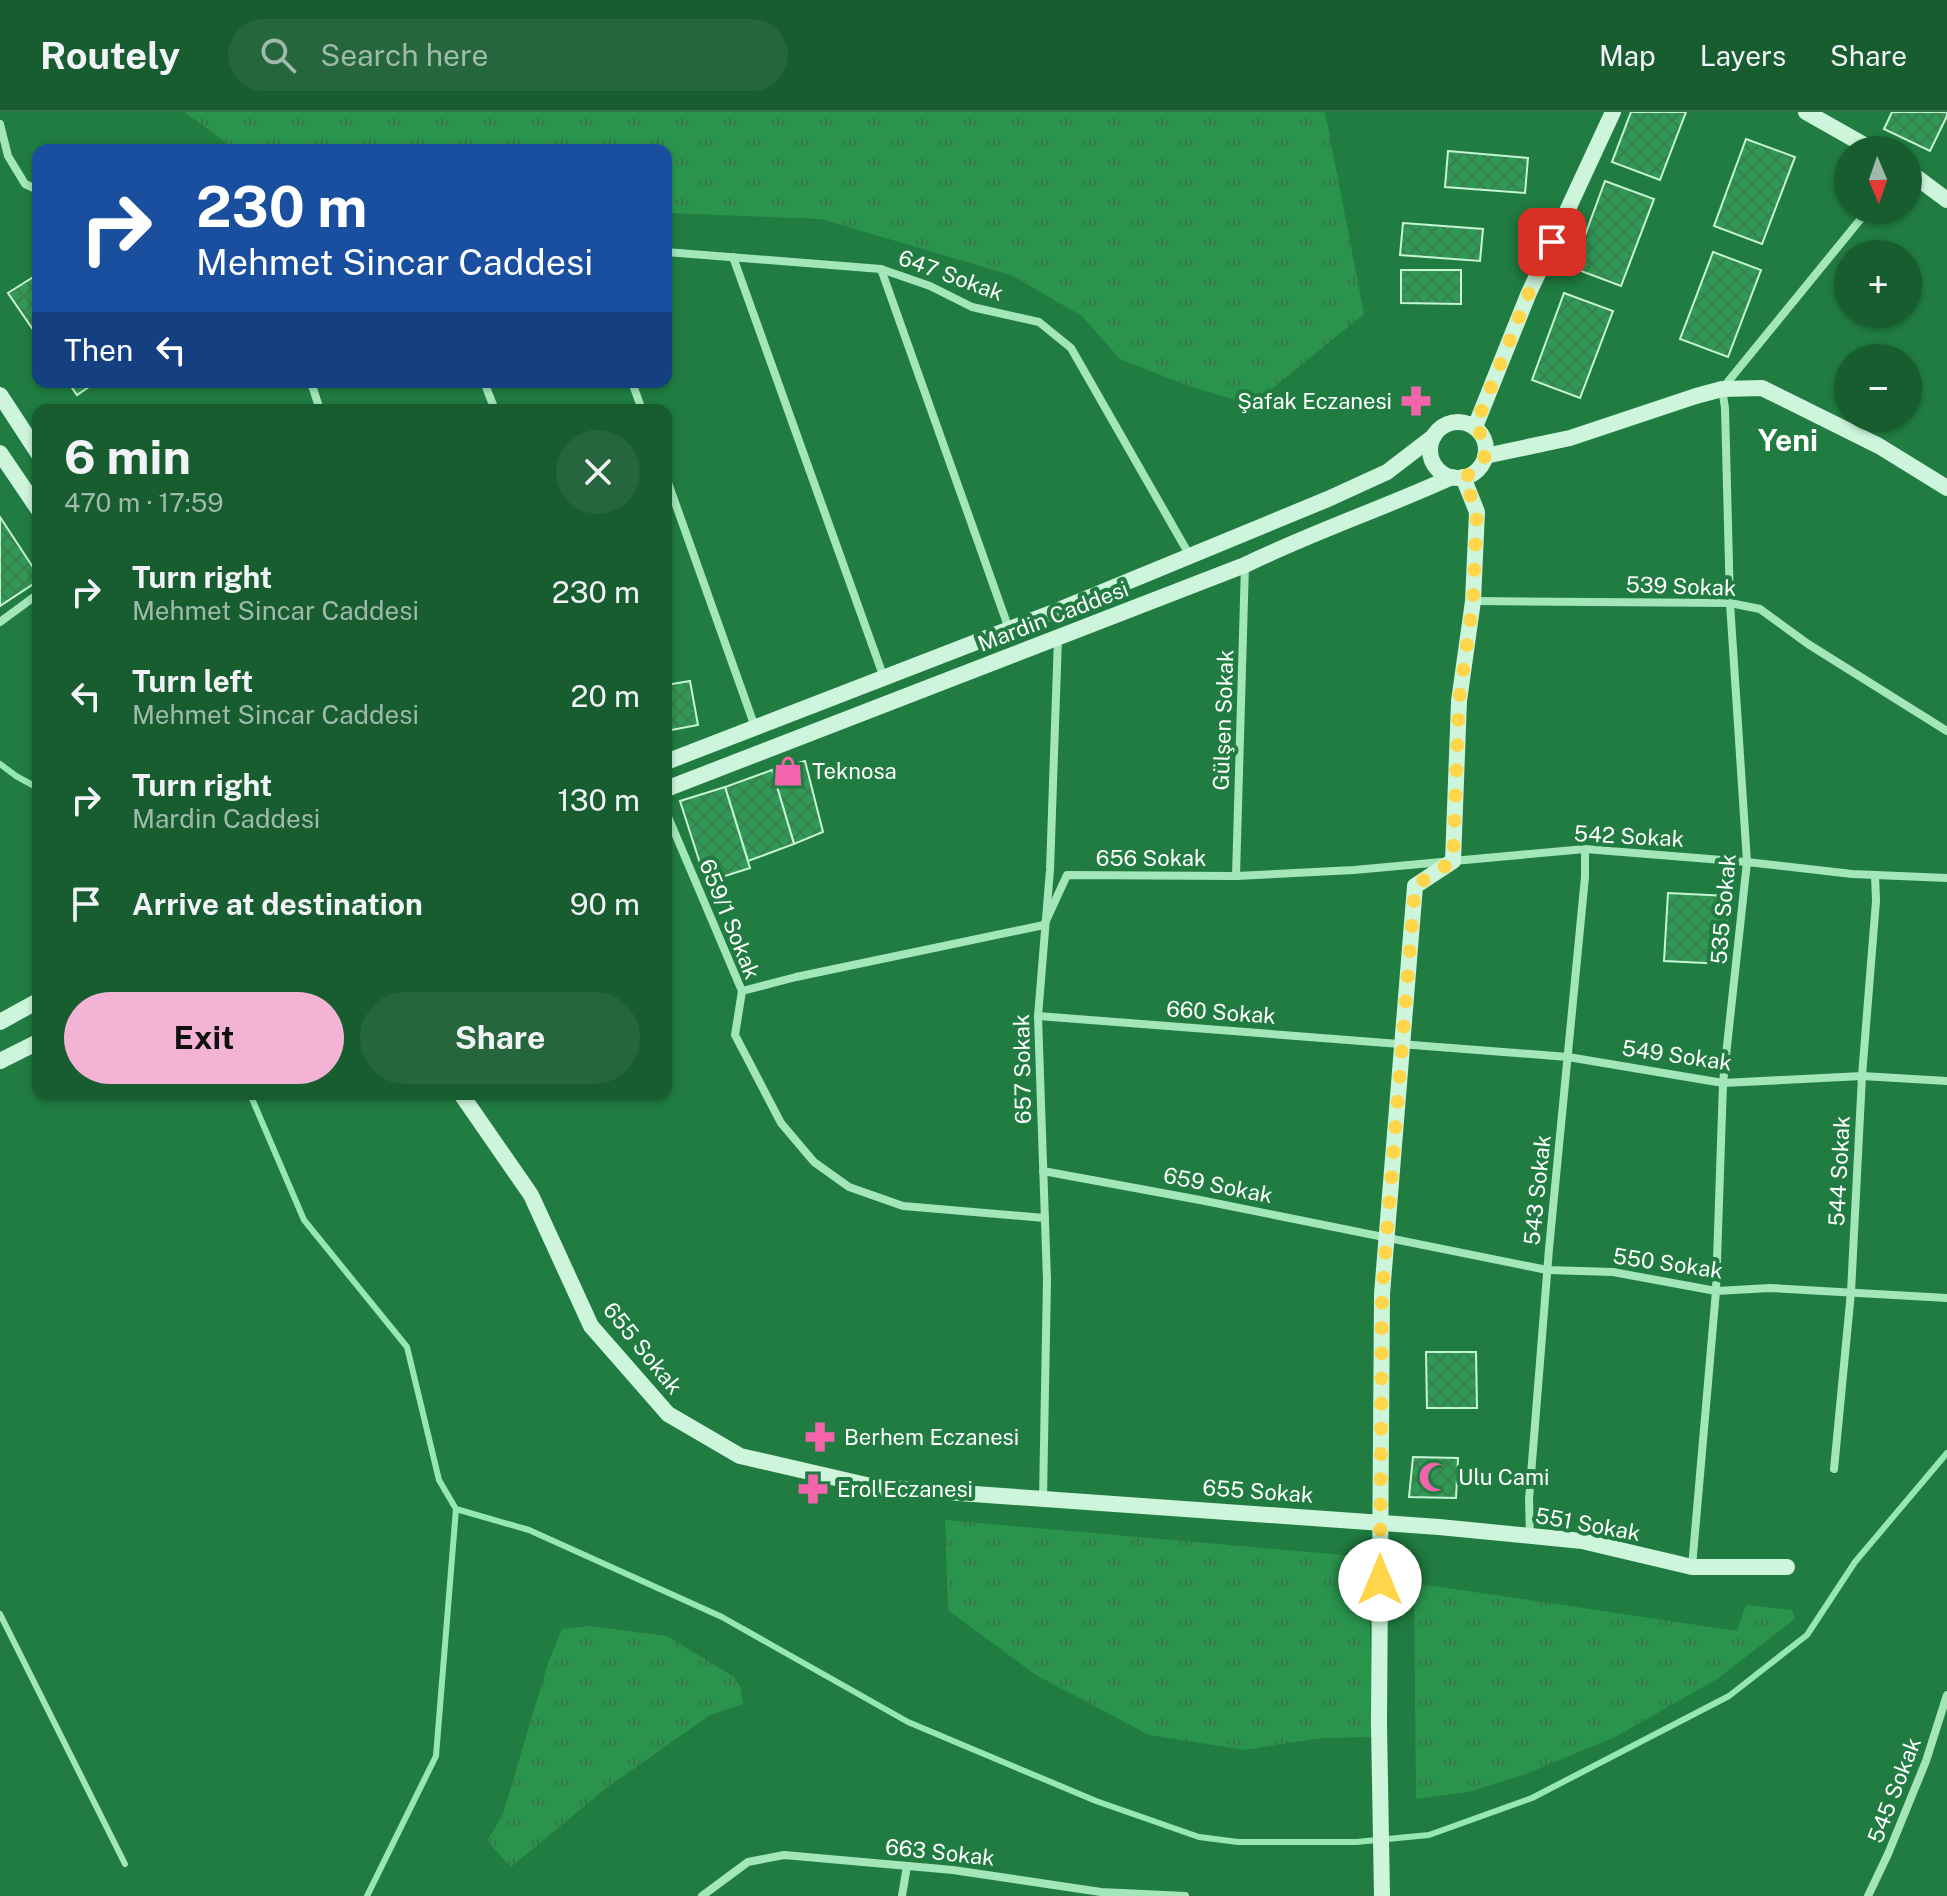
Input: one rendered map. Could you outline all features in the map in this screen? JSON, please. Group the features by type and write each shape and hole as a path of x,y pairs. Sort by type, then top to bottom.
{"street":[{"path":"1434,436 1433,461 1444,473 1458,477 1477,470 1483,464 1485,440 1475,427 1528,295 1613,112"},
{"path":"1806,112 1848,136"},
{"path":"0,124 8,156 25,184 32,187"},
{"path":"1922,181 1947,200"},
{"path":"1722,389 1857,224"},
{"name":"647 Sokak","path":"672,252 881,269 930,286 972,307 1039,322 1071,348 1190,556"},
{"path":"733,257 884,678"},
{"path":"881,269 1009,629"},
{"path":"1485,456 1570,438 1722,389 1762,388 1879,446 1947,488"},
{"name":"535 Sokak","path":"1692,1567 1716,1291 1723,1083 1747,862 1730,603 1726,423 1722,389"},
{"path":"1,398 32,444"},
{"name":"Mardin Caddesi","path":"672,760 1009,629 1328,499 1387,472 1440,429 1457,422 1475,427"},
{"path":"0,453 32,500"},
{"path":"1382,1896 1379,1724 1382,1294 1415,886 1453,861 1459,701 1473,601 1477,512 1458,477"},
{"name":"Mardin Caddesi","path":"672,787 1245,565 1458,477"},
{"path":"672,494 755,728"},
{"name":"Gülşen Sokak","path":"1236,876 1245,565"},
{"path":"0,622 32,598"},
{"name":"539 Sokak","path":"1473,601 1730,603 1760,609 1808,644 1947,731"},
{"name":"657 Sokak","path":"1043,1498 1047,1280 1038,1016 1050,870 1058,638"},
{"name":"659/1 Sokak","path":"672,826 742,991 735,1035 781,1123 814,1162 849,1187 903,1206 1045,1218"},
{"name":"542 Sokak","path":"1453,861 1585,849 1875,875 1947,878"},
{"name":"543 Sokak","path":"1530,1536 1529,1500 1547,1270 1585,877 1585,849"},
{"name":"656 Sokak","path":"1044,925 1067,875 1236,876 1453,861"},
{"name":"544 Sokak","path":"1834,1469 1851,1292 1862,1076 1876,901 1875,875"},
{"path":"742,991 1044,925"},
{"path":"0,1022 32,1004"},
{"name":"660 Sokak","path":"1038,1016 1402,1045"},
{"path":"0,1061 32,1045"},
{"name":"549 Sokak","path":"1402,1045 1568,1057 1723,1083 1862,1076 1947,1081"},
{"name":"655 Sokak","path":"465,1100 531,1195 591,1326 668,1414 740,1456 875,1487 1381,1522"},
{"name":"659 Sokak","path":"1043,1171 1386,1237"},
{"name":"550 Sokak","path":"1386,1237 1547,1270 1613,1272 1716,1291 1770,1288 1947,1298"},
{"name":"551 Sokak","path":"1381,1522 1582,1541 1692,1567 1787,1567"},
{"name":"545 Sokak","path":"1868,1896 1926,1761 1947,1695"},
{"name":"663 Sokak","path":"702,1896 748,1862 784,1855 953,1870 1101,1892 1185,1896"},
{"path":"902,1896 907,1866"}],"lane":[{"path":"0,1614 125,1864"},
{"path":"0,1637 9,1632"}],"green space":[{"path":"184,112 1325,112 1364,314 1252,405 1186,385 1120,359 1082,316 1011,275 821,219 672,213 672,144 228,144"},
{"path":"945,1520 1367,1557 1374,1737 1321,1738 1245,1750 1149,1735 1036,1675 948,1610"},
{"path":"1414,1583 1737,1631 1746,1605 1792,1610 1795,1619 1717,1679 1615,1737 1526,1774 1468,1792 1416,1799"},
{"path":"590,1626 667,1636 734,1677 740,1686 743,1704 710,1715 605,1789 511,1867 487,1841 503,1814 548,1663 562,1629"}],"building":[{"path":"1631,112 1686,112 1660,180 1612,162"},
{"path":"1892,112 1947,112 1930,151 1922,147 1922,136 1899,136 1884,129"},
{"path":"1746,139 1795,157 1762,244 1714,226"},
{"path":"1448,151 1528,158 1525,193 1445,187"},
{"path":"1605,181 1654,199 1621,286 1573,268"},
{"path":"1403,223 1483,229 1480,261 1400,255"},
{"path":"1713,252 1761,270 1728,357 1680,339"},
{"path":"1401,270 1461,270 1461,304 1401,303"},
{"path":"32,278 32,328 8,293"},
{"path":"1564,293 1613,311 1580,398 1532,380"},
{"path":"72,388 87,388 77,395"},
{"path":"0,517 32,566 32,585 0,606"},
{"path":"690,681 698,725 672,730 672,684"},
{"path":"805,761 823,832 794,844 772,770"},
{"path":"772,770 794,844 748,861 725,787"},
{"path":"725,787 750,868 706,882 680,801"},
{"path":"1668,893 1728,896 1725,964 1664,961"},
{"path":"1426,1352 1476,1352 1477,1408 1427,1408"},
{"name":"Ulu Cami","path":"1413,1457 1458,1458 1456,1498 1409,1497"}],"waterway":[{"path":"0,764 32,785"},
{"path":"253,1100 304,1220 407,1347 439,1480 456,1509 529,1530 722,1617 908,1722 1096,1801 1199,1837 1238,1842 1356,1842 1429,1835 1532,1798 1729,1696 1807,1635 1855,1562 1947,1453"},
{"path":"367,1896 436,1756 456,1509"}],"place":[{"name":"Şafak Eczanesi","path":"1416,401"},
{"name":"Teknosa","path":"788,771"},
{"name":"Berhem Eczanesi","path":"820,1437"},
{"name":"Ulu Cami","path":"1434,1477"},
{"name":"Erol Eczanesi","path":"813,1489"}],"district":[{"name":"Yeni","path":"1788,441"}],"route":[{"path":"1380,1580 1382,1294 1415,886 1453,861 1459,701 1473,601 1477,512 1463,477 1471,475 1483,464 1485,440 1475,427 1552,242"}]}
